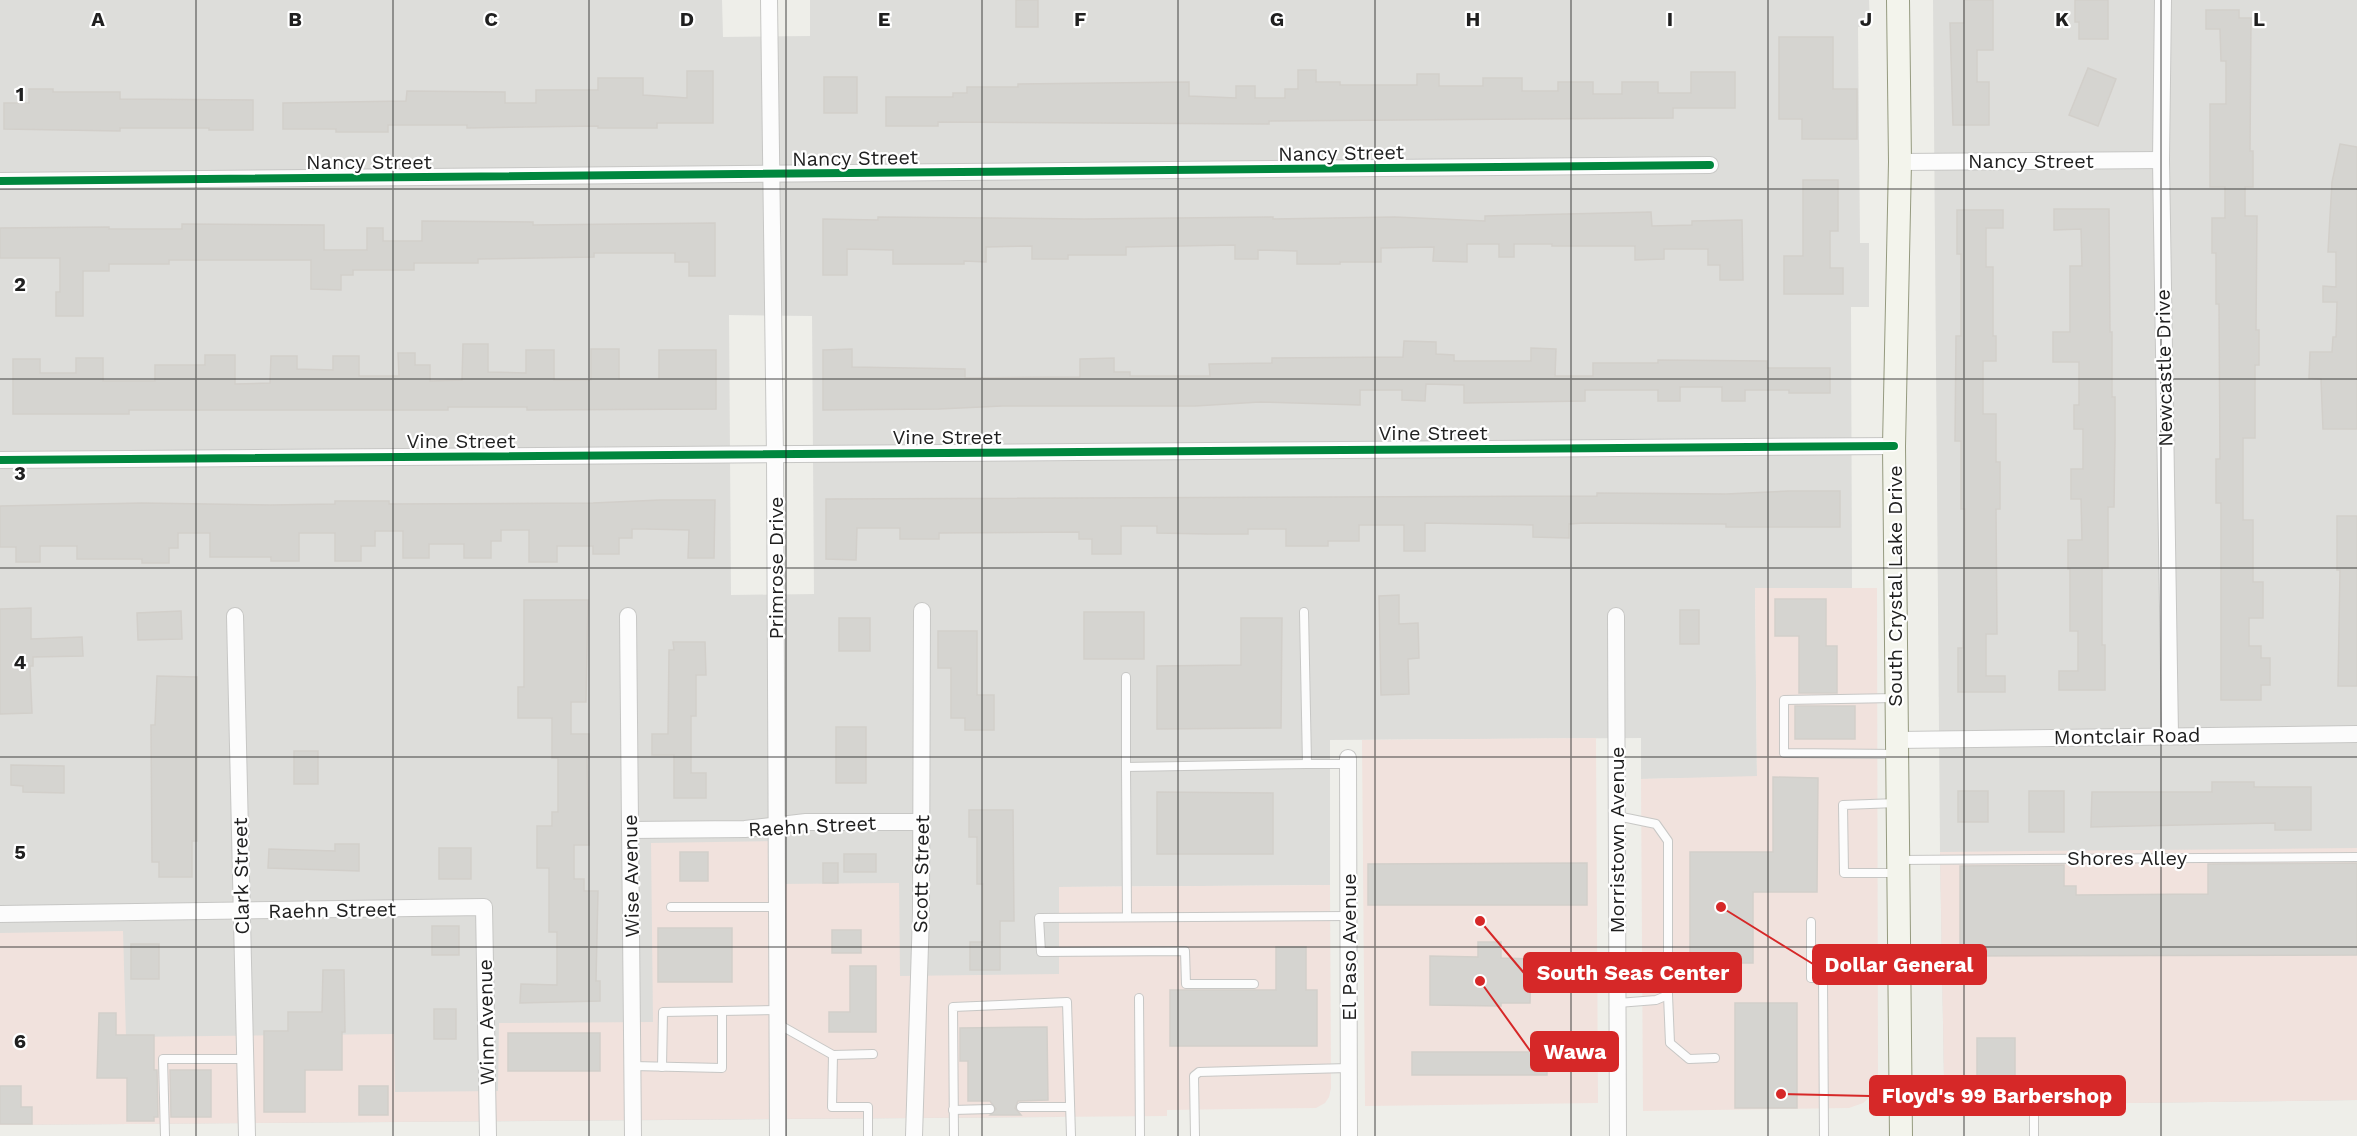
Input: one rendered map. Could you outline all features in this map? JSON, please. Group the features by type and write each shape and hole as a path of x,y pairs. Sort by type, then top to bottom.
{"street":[{"name":"Primrose Drive","path":"769,0 776,455 778,1136"},
{"name":"South Crystal Lake Drive","path":"1898,0 1900,162 1894,446 1901,1136"},
{"name":"Newcastle Drive","path":"2163,0 2161,160 2170,735"},
{"name":"Nancy Street","path":"1900,162 2161,160"},
{"name":"Nancy Street","path":"0,181 1710,165"},
{"name":"Vine Street","path":"0,460 1894,446"},
{"name":"Scott Street","path":"914,1136 921,913 922,611"},
{"name":"Clark Street","path":"235,616 247,1136"},
{"name":"Wise Avenue","path":"628,616 633,1136"},
{"name":"Morristown Avenue","path":"1616,616 1618,1136"},
{"name":"Montclair Road","path":"1897,747 2170,735 2357,735"},
{"name":"El Paso Avenue","path":"1348,761 1349,1136"},
{"name":"Raehn Street","path":"630,830 745,829 806,822 921,822"},
{"name":"Raehn Street","path":"0,914 484,907"},
{"name":"Winn Avenue","path":"484,907 488,1136"}],"lane":[{"path":"1304,612 1307,764"},
{"path":"1126,677 1127,917"},
{"path":"1896,698 1784,700 1784,753 1897,747"},
{"path":"1126,766 1307,764 1348,761"},
{"name":"Shores Alley","path":"1898,803 1843,805 1844,873 1898,866 2357,857"},
{"path":"1617,816 1656,824 1668,841 1670,1043 1689,1059 1715,1058"},
{"path":"671,907 777,907"},
{"path":"1254,984 1186,984 1185,951 1041,952 1039,918 1348,916"},
{"path":"1811,922 1811,978 1939,967"},
{"path":"1823,978 1824,1136"},
{"path":"1618,1003 1656,1000 1668,995"},
{"path":"1139,998 1140,1136"},
{"path":"954,1136 953,1007 1067,1002 1071,1136"},
{"path":"662,1067 663,1012 722,1011 778,1017 833,1055 873,1054"},
{"path":"633,1066 722,1068 722,1011"},
{"path":"833,1055 832,1107 868,1107 868,1136"},
{"path":"165,1136 163,1059 245,1059"},
{"path":"1195,1136 1194,1076 1199,1072 1349,1068"},
{"path":"2034,1098 2034,1136"},
{"path":"1021,1107 1070,1107"},
{"path":"953,1110 990,1109"}],"shaded area":[{"path":"0,0 722,0 723,37 810,36 810,0 1869,0 1870,26 1858,27 1860,243 1869,243 1869,307 1851,307 1852,588 1755,589 1757,777 1641,779 1641,738 1330,740 1330,885 1059,887 1060,1117 0,1125","holes":["729,315 812,316 814,594 731,595"]},
{"path":"1933,0 2357,0 2357,1100 1970,1105 1959,1101 1946,1088 1940,852"},
{"path":"1755,588 1877,588 1878,1078 1875,1091 1870,1097 1863,1103 1849,1108 1643,1111 1641,779 1757,776"},
{"path":"1596,738 1598,1103 1365,1106 1362,740"},
{"path":"777,841 778,884 899,883 900,976 1059,974 1059,887 1330,885 1331,1088 1329,1097 1325,1103 1316,1108 1167,1110 1167,1116 0,1125 0,933 123,931 126,1037 394,1034 395,1092 498,1091 499,1023 653,1022 651,843"},
{"path":"2357,848 2357,1100 1970,1105 1959,1101 1946,1088 1940,852"}],"building":[{"path":"1016,0 1038,0 1038,27 1016,27"},
{"path":"1964,0 1993,0 1993,50 1977,50 1977,82 1989,82 1989,125 1953,125 1950,23 1964,23"},
{"path":"2075,0 2108,0 2108,39 2079,39 2079,22 2075,22"},
{"path":"2206,10 2239,10 2239,18 2251,18 2250,151 2253,151 2253,187 2245,187 2245,216 2257,216 2256,330 2259,330 2259,365 2255,365 2255,438 2243,438 2243,520 2253,520 2253,582 2263,582 2263,618 2249,618 2249,646 2261,646 2261,658 2270,658 2270,685 2261,685 2261,700 2221,700 2221,503 2216,503 2216,459 2220,459 2219,304 2216,304 2216,253 2212,253 2212,218 2225,218 2225,187 2210,187 2210,104 2226,104 2226,61 2221,61 2220,29 2206,29"},
{"path":"1779,37 1833,37 1833,89 1857,89 1857,139 1802,139 1802,119 1779,119"},
{"path":"2088,68 2116,79 2098,126 2069,115"},
{"path":"1298,70 1316,70 1316,82 1340,82 1340,85 1417,85 1417,74 1439,74 1439,86 1483,86 1483,78 1522,78 1522,91 1558,91 1558,82 1593,82 1593,94 1622,94 1622,82 1658,82 1658,93 1691,93 1691,72 1735,72 1735,108 1673,108 1673,118 1269,121 1269,124 938,122 938,126 886,126 886,97 953,97 953,93 967,93 967,87 1018,87 1018,84 1189,82 1189,96 1236,98 1236,86 1255,86 1255,98 1285,98 1285,89 1298,89"},
{"path":"687,71 713,71 713,123 657,123 657,128 598,128 598,126 467,128 467,125 388,125 388,132 283,129 283,103 406,101 407,91 505,92 505,103 536,103 536,90 598,90 598,78 643,78 643,95 687,98"},
{"path":"824,77 857,77 857,113 824,113"},
{"path":"29,89 53,89 53,92 120,92 120,99 253,100 253,130 209,130 209,128 120,128 120,131 4,129 4,103 29,103"},
{"path":"2340,144 2357,147 2357,429 2323,429 2321,379 2309,378 2310,352 2332,352 2333,337 2336,337 2337,302 2323,302 2323,286 2336,287 2336,252 2328,252 2332,182"},
{"path":"1803,180 1838,180 1838,231 1830,231 1830,268 1843,268 1843,294 1784,294 1784,256 1803,256"},
{"path":"2054,209 2109,209 2110,332 2112,332 2112,397 2115,397 2115,440 2114,507 2108,507 2108,568 2102,568 2102,645 2105,645 2105,690 2059,690 2059,671 2078,671 2078,631 2070,631 2068,540 2082,540 2081,499 2071,499 2071,469 2083,469 2083,429 2074,429 2074,405 2079,405 2079,362 2053,362 2053,332 2070,332 2070,266 2082,266 2081,229 2054,230"},
{"path":"1957,210 2003,210 2003,228 1986,228 1986,267 1993,267 1993,336 1996,336 1996,361 1983,361 1983,414 1996,414 1996,462 2000,462 2000,509 1996,509 1997,634 1986,634 1986,676 2005,676 2005,692 1958,692 1958,648 1963,648 1965,509 1961,509 1961,441 1955,441 1956,336 1961,336 1961,254 1957,254"},
{"path":"1651,212 1652,226 1692,225 1692,221 1742,220 1743,280 1720,280 1720,265 1708,265 1708,249 1664,249 1664,259 1635,260 1635,246 1552,246 1552,244 1514,244 1514,257 1499,257 1499,244 1467,244 1467,262 1433,261 1434,247 1381,248 1381,262 1340,262 1340,264 1297,264 1297,251 1258,250 1258,259 1235,259 1235,245 1126,247 1126,255 1068,255 1068,259 1032,259 1032,246 986,247 986,262 964,261 964,264 893,264 893,250 847,249 847,275 823,275 823,219 878,220 878,217 1084,219 1273,217 1273,219 1395,217 1485,221 1485,216"},
{"path":"422,221 533,222 533,225 715,223 715,276 689,276 689,262 675,262 675,253 594,253 594,257 478,259 478,263 414,263 414,270 353,270 353,275 341,275 341,290 311,289 311,260 169,260 169,264 109,264 109,271 83,271 83,316 56,316 56,292 60,292 60,258 0,258 0,228 182,229 182,224 324,225 324,250 367,250 367,228 383,228 383,241 422,241"},
{"path":"1404,341 1436,342 1436,354 1454,355 1454,361 1531,361 1531,348 1556,349 1555,376 1593,376 1593,363 1658,363 1658,360 1767,361 1767,368 1830,368 1830,393 1745,390 1745,401 1722,401 1722,387 1680,387 1680,401 1658,401 1658,390 1585,390 1585,401 1464,403 1464,385 1426,384 1425,401 1402,400 1402,390 1360,390 1360,405 1260,402 1195,406 1002,406 823,410 823,350 852,349 852,367 965,369 965,378 1080,377 1080,359 1114,358 1114,372 1130,372 1130,376 1210,376 1209,364 1272,363 1272,358 1403,357"},
{"path":"463,344 488,344 488,372 526,373 526,350 554,350 554,380 591,380 591,349 619,349 619,379 659,379 659,350 716,350 716,409 527,410 527,407 448,407 448,410 129,410 129,414 13,414 13,359 40,359 40,373 76,373 76,358 103,358 103,381 155,381 155,365 205,365 205,355 235,355 235,384 270,383 271,356 297,356 297,369 333,370 333,356 359,356 359,376 399,376 398,353 415,353 415,365 430,365 430,381 462,380"},
{"path":"1840,491 1840,527 1584,523 1569,524 1569,538 1533,537 1533,525 1425,523 1425,551 1404,551 1404,525 1359,525 1359,541 1328,541 1328,546 1286,546 1286,529 1248,529 1248,534 1208,534 1157,533 1157,526 1121,526 1121,554 1092,554 1092,539 1079,539 1079,532 939,533 939,539 900,539 900,528 857,528 856,560 826,559 826,499 1597,496 1597,493 1726,494"},
{"path":"715,500 714,558 688,558 689,530 646,529 632,529 632,538 619,538 619,554 593,554 593,546 557,546 557,562 529,562 529,530 501,530 501,541 491,541 491,558 464,558 464,544 429,544 429,558 403,558 403,531 375,531 375,546 361,546 361,561 335,561 335,533 299,533 299,561 271,561 271,557 210,557 210,533 178,533 178,548 169,548 169,563 142,563 142,559 77,559 77,546 40,546 40,562 16,562 16,547 0,547 0,506 142,503 271,505 335,504 335,501 389,501 389,504 593,503"},
{"path":"2337,516 2357,516 2357,686 2338,686 2340,570 2337,570"},
{"path":"1399,595 1399,624 1418,623 1419,658 1408,659 1409,694 1381,695 1379,596"},
{"path":"1775,599 1826,599 1826,646 1837,646 1837,693 1799,693 1799,636 1775,636"},
{"path":"524,600 588,600 586,702 571,702 571,734 589,734 589,758 587,758 589,845 574,845 574,879 584,879 584,891 598,891 596,981 600,981 600,1001 520,1003 521,984 557,985 557,932 549,932 549,868 537,868 537,826 552,826 552,812 558,812 558,758 552,758 552,718 518,718 518,687 524,687"},
{"path":"31,608 31,639 82,637 83,656 33,657 33,666 30,666 32,713 0,714 0,609"},
{"path":"1680,610 1699,610 1699,644 1680,644"},
{"path":"181,611 182,639 138,640 137,613"},
{"path":"1084,612 1144,612 1144,659 1084,659"},
{"path":"839,618 870,618 870,651 839,651"},
{"path":"1241,618 1282,618 1281,728 1157,729 1157,666 1241,665"},
{"path":"938,631 977,631 977,695 994,695 994,730 965,730 965,718 951,718 951,668 938,668"},
{"path":"673,642 705,642 706,675 696,675 696,716 691,716 691,773 706,773 706,798 674,798 674,755 652,755 652,734 668,734 669,650 674,650"},
{"path":"157,676 197,677 197,841 192,841 192,877 159,877 159,862 152,862 151,725 155,725"},
{"path":"1795,706 1855,706 1855,739 1795,739"},
{"path":"836,727 866,727 866,783 836,783"},
{"path":"294,751 318,751 318,784 294,784"},
{"path":"11,765 64,766 64,793 23,792 23,786 11,785"},
{"path":"1773,777 1818,778 1817,892 1753,892 1753,963 1690,963 1690,852 1773,852"},
{"path":"2212,782 2254,782 2254,787 2311,787 2311,830 2275,830 2275,823 2091,827 2092,792 2212,792"},
{"path":"1958,791 1988,791 1988,822 1958,822"},
{"path":"2029,791 2064,791 2064,832 2029,832"},
{"path":"1157,792 1273,793 1273,854 1157,854"},
{"path":"969,810 1013,810 1014,921 1000,921 1000,970 970,970 970,942 983,942 983,884 977,884 977,837 969,837"},
{"path":"335,844 359,844 359,871 268,868 269,849 335,851"},
{"path":"439,848 471,848 471,879 439,879"},
{"path":"680,852 708,852 708,881 680,881"},
{"path":"844,854 876,854 876,872 844,872"},
{"path":"823,863 838,863 838,883 823,883"},
{"path":"1587,863 1587,905 1368,905 1368,864"},
{"path":"2357,863 2357,955 1960,956 1960,866 2064,865 2064,886 2076,886 2076,895 2208,894 2208,864"},
{"path":"432,926 459,926 459,955 432,955"},
{"path":"658,928 732,928 732,982 658,982"},
{"path":"832,930 861,930 861,953 832,953"},
{"path":"1478,942 1501,942 1501,958 1531,959 1530,1003 1501,1003 1501,1006 1430,1005 1430,956 1478,957"},
{"path":"131,944 159,944 159,979 131,979"},
{"path":"1276,947 1306,947 1306,990 1317,990 1317,1046 1170,1046 1170,990 1276,990"},
{"path":"850,966 876,966 876,1032 829,1032 829,1012 850,1012"},
{"path":"323,970 344,970 345,1032 342,1032 342,1070 305,1070 305,1112 264,1112 264,1031 288,1031 288,1012 322,1012"},
{"path":"1735,1003 1797,1003 1797,1108 1735,1108"},
{"path":"434,1009 456,1009 456,1039 434,1039"},
{"path":"99,1013 116,1013 116,1035 154,1035 158,1117 154,1117 154,1121 127,1121 127,1078 97,1078"},
{"path":"1047,1027 1048,1100 1018,1101 1015,1108 1021,1115 990,1115 996,1109 990,1101 968,1101 968,1061 960,1061 960,1028"},
{"path":"508,1033 600,1033 600,1071 508,1071"},
{"path":"1977,1038 2015,1038 2015,1077 1977,1077"},
{"path":"1412,1052 1547,1052 1547,1075 1412,1075"},
{"path":"170,1070 211,1070 211,1117 171,1117"},
{"path":"0,1086 21,1086 21,1107 32,1107 32,1124 0,1124"},
{"path":"359,1086 388,1086 388,1115 359,1115"}],"cycle path":[{"path":"0,181 1710,165"},
{"path":"0,460 1894,446"}],"place":[{"name":"Dollar General","path":"1721,907"},
{"name":"South Seas Center","path":"1480,921"},
{"name":"Wawa","path":"1480,981"},
{"name":"Floyd's 99 Barbershop","path":"1781,1094"}]}
